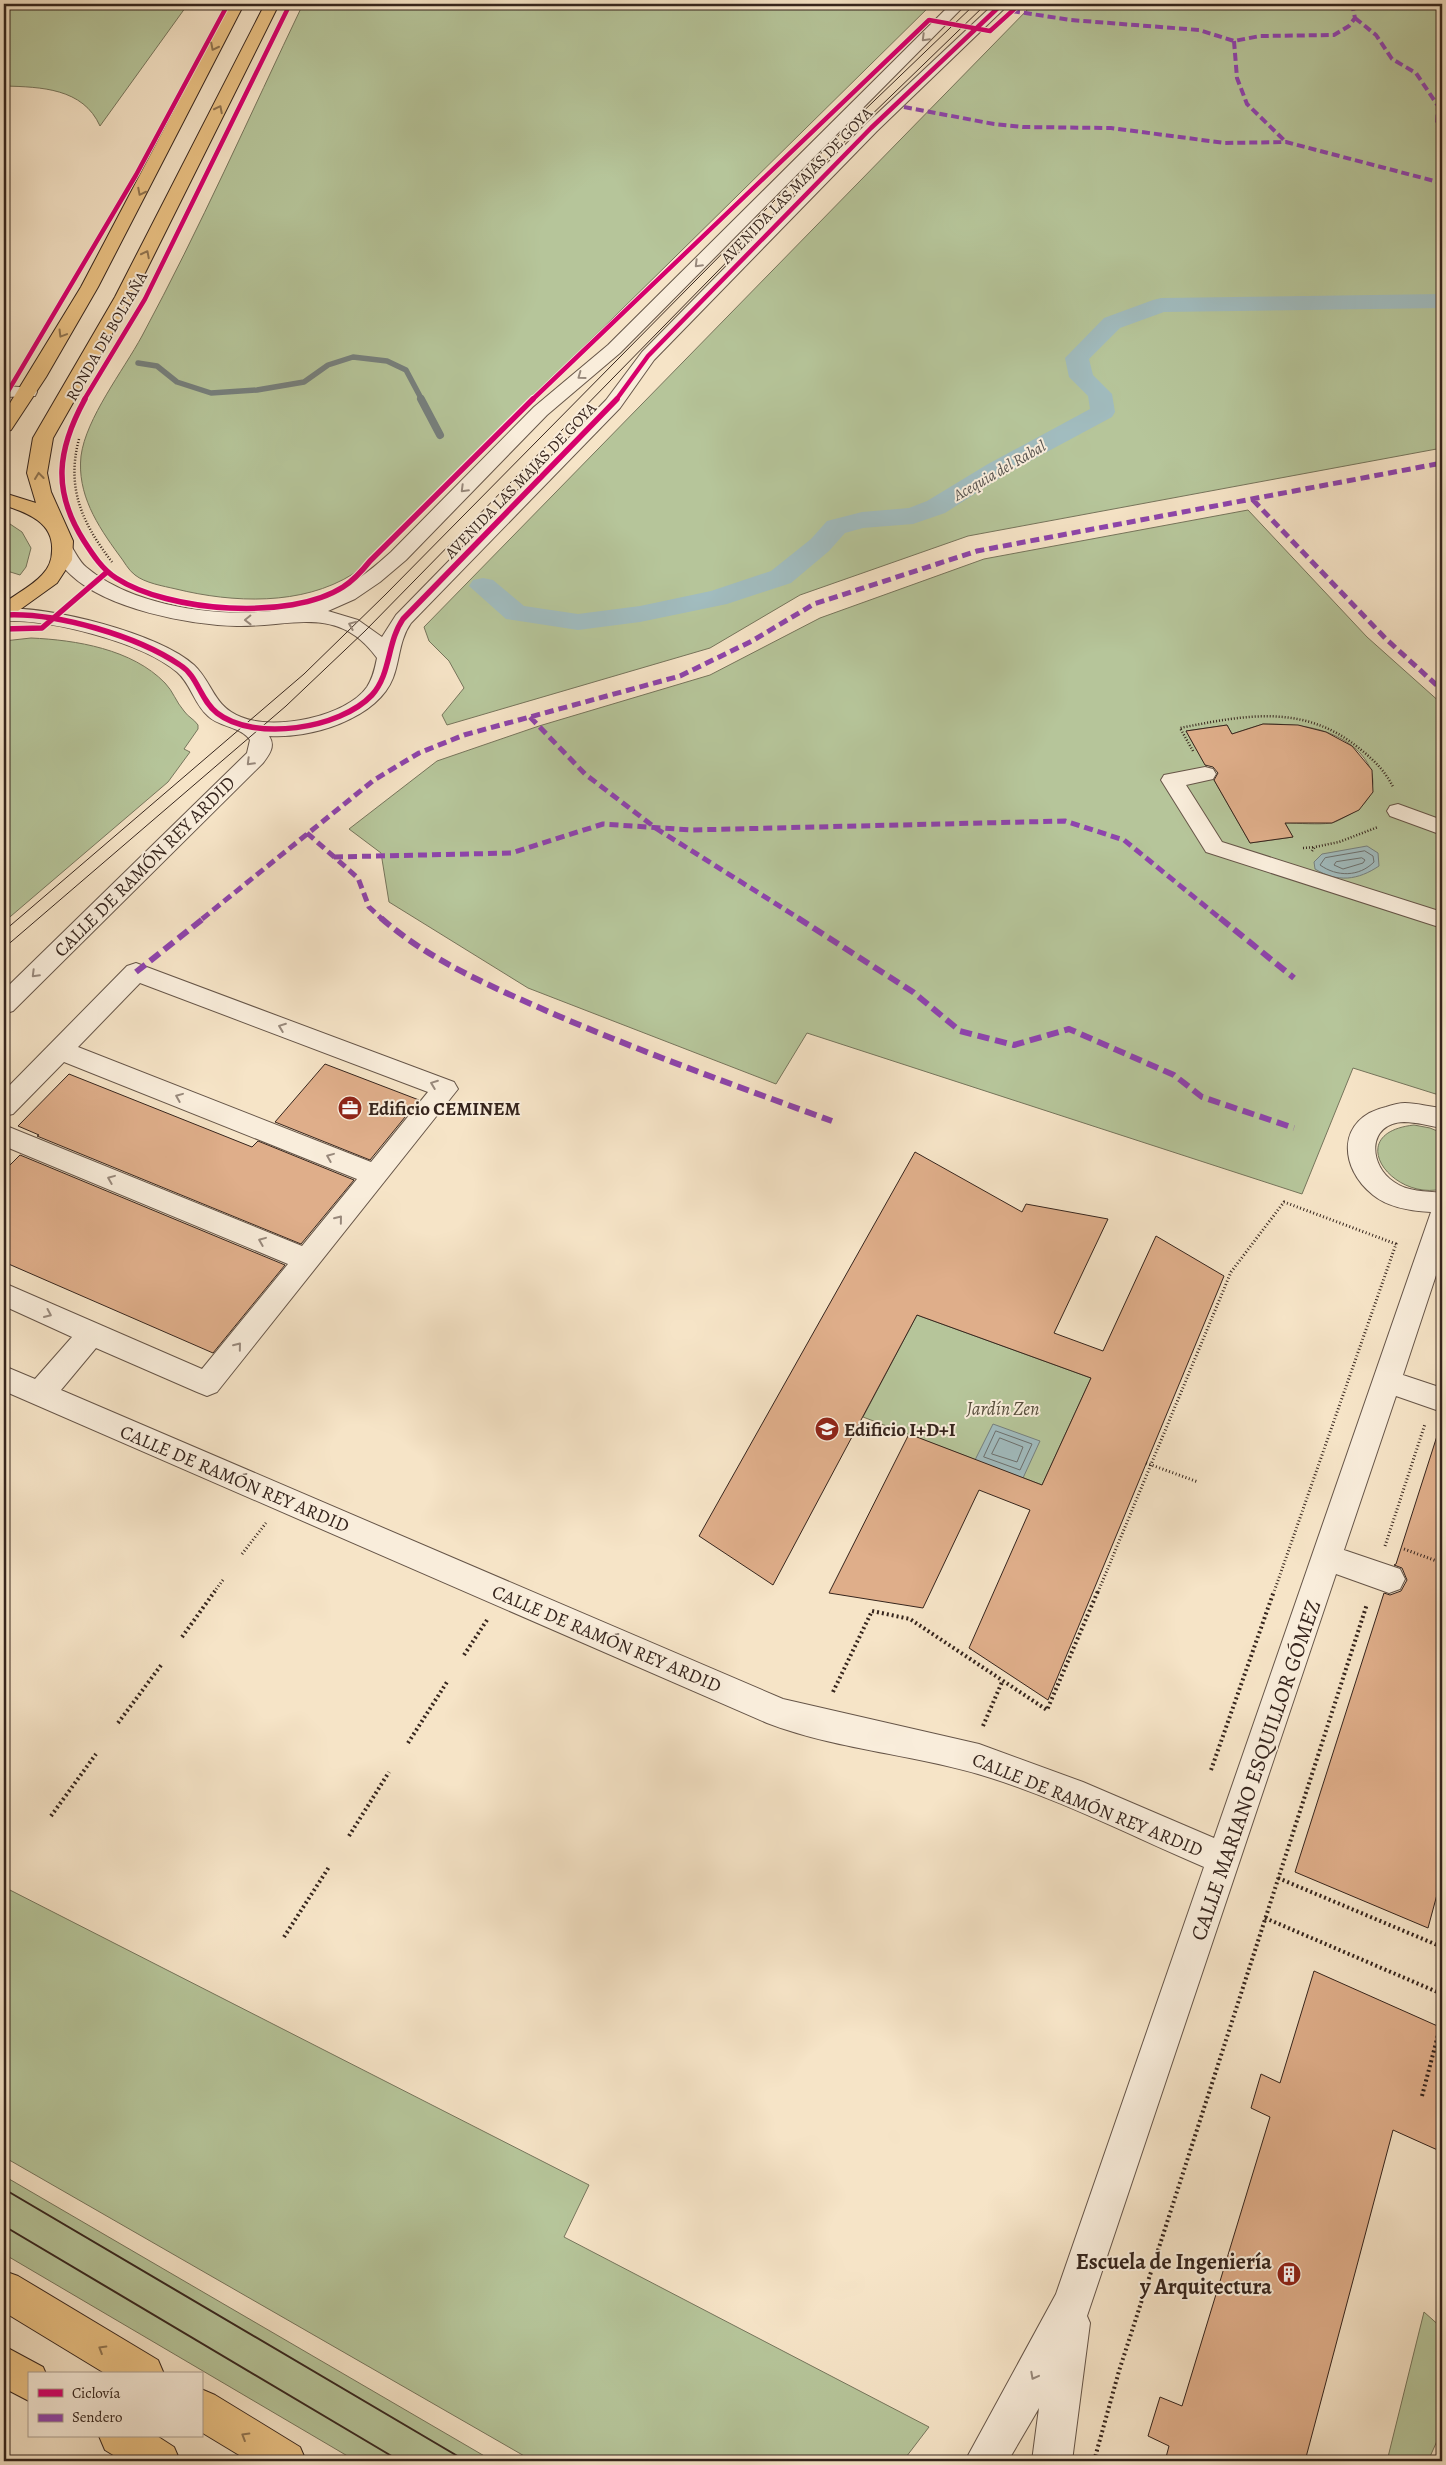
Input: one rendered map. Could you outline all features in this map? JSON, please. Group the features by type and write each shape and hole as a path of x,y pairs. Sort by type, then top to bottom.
{"main road":[{"path":"4,426 28,392 125,222 237,4"},
{"name":"RONDA DE BOLTAÑA","path":"64,550 63,541 41,492 37,473 43,438 124,297 272,4"},
{"name":"RONDA DE BOLTAÑA","path":"4,499 35,508 53,522"},
{"path":"4,613 32,594 50,578 58,569 64,550"},
{"path":"4,2290 141,2372"},
{"path":"4,2366 28,2380"},
{"path":"202,2410 286,2461"},
{"path":"122,2438 160,2461"}],"street":[{"name":"AVENIDA LAS MAJAS DE GOYA","path":"296,615 350,594 379,573 563,390 614,349 959,4"},
{"name":"AVENIDA LAS MAJAS DE GOYA","path":"4,613 48,616 131,642 162,654 182,666 215,712 245,726 272,729 301,727 346,714 360,705 378,689 386,669 387,657 398,625 613,404 648,356 871,128 1002,4"},
{"path":"4,391 28,392"},
{"name":"AVENIDA LAS MAJAS DE GOYA","path":"64,550 66,558 74,566 107,590 166,609 234,620 296,615 326,618 354,626 371,635 387,657"},
{"name":"CALLE DE RAMÓN REY ARDID","path":"4,1005 255,758 260,751 262,740 256,732 245,726"},
{"path":"1205,774 1172,780 1214,846 1442,920"},
{"path":"1398,811 1442,828"},
{"path":"4,1106 136,972 445,1088 207,1384 4,1294"},
{"path":"59,1050 375,1175"},
{"path":"1430,1202 1395,1195 1377,1184 1365,1169 1358,1154 1360,1138 1368,1125 1383,1116 1402,1112 1422,1113 1442,1118"},
{"path":"4,1135 307,1260"},
{"name":"CALLE MARIANO ESQUILLOR GÓMEZ","path":"986,2461 1031,2382 1073,2302 1387,1381 1431,1290 1439,1228 1429,1219 1430,1202"},
{"path":"40,1393 92,1333"},
{"name":"CALLE DE RAMÓN REY ARDID","path":"4,1378 779,1713 981,1760 1046,1784 1224,1859"},
{"path":"1387,1381 1438,1399"},
{"path":"1327,1557 1383,1577"},
{"name":"CALLE MARIANO ESQUILLOR GÓMEZ","path":"1052,2461 1073,2302"}],"path":[{"path":"78,439 74,457 74,486 95,533 117,568"},
{"path":"1205,774 1180,728 1258,715 1279,715 1303,720 1346,737 1366,752 1390,780 1396,795 1398,811 1373,831 1339,842 1315,847 1296,848"},
{"path":"1310,877 1308,859 1315,847"},
{"path":"834,1689 872,1611 910,1619 1002,1682 1047,1710 1232,1272 1284,1202 1396,1244 1211,1770"},
{"path":"1094,2461 1119,2371 1278,1878 1383,1577 1386,1544 1438,1399"},
{"path":"1146,1463 1198,1482"},
{"path":"242,1554 269,1518"},
{"path":"1386,1544 1394,1546"},
{"path":"1401,1548 1442,1563"},
{"path":"182,1637 223,1580"},
{"path":"464,1655 490,1615"},
{"path":"118,1723 162,1664"},
{"path":"408,1743 447,1682"},
{"path":"982,1730 1002,1682"},
{"path":"51,1816 96,1754"},
{"path":"349,1836 389,1772"},
{"path":"284,1937 329,1867"},
{"path":"1278,1878 1442,1947"},
{"path":"1265,1918 1442,1994"},
{"path":"1422,2096 1442,2020"}],"green space":[{"path":"4,4 188,4 100,126 93,113 83,104 60,92 32,87 4,86"},
{"path":"303,4 932,4 353,574 312,592 267,599 244,599 198,594 149,582 139,578 130,571 96,521 90,508 82,483 81,456 84,441 97,411 142,336 163,295"},
{"path":"1033,4 1442,4 1442,448 968,536 800,595 710,648 447,725 442,715 464,688 449,661 429,641 424,627"},
{"path":"1248,510 1367,637 1442,704 1442,1096 1353,1068 1302,1194 807,1033 776,1084 528,988 389,902 381,853 349,829 437,761 539,726 710,675 820,618 984,559","holes":["1263,724 1309,727 1320,730 1351,745 1361,754 1372,773 1371,793 1357,810 1333,823 1285,823 1293,837 1250,843 1186,731 1227,725 1232,734"]},
{"path":"4,520 22,532 31,548 26,567 20,575 4,570"},
{"path":"31,638 66,641 102,648 136,662 152,671 165,683 181,708 198,725 198,729 184,749 190,752 168,782 4,922 4,641"},
{"path":"1414,1125 1430,1128 1442,1133 1442,1189 1423,1190 1406,1185 1392,1176 1382,1164 1378,1152 1381,1140 1392,1131"},
{"name":"Jardín Zen","path":"917,1315 1091,1378 1042,1485 863,1417"},
{"path":"4,1887 589,2185 564,2237 929,2427 903,2461 533,2461 4,2157"},
{"path":"4,2176 493,2461 356,2461 4,2254"},
{"path":"1424,2312 1442,2328 1442,2430 1428,2461 1387,2461"}],"water":[{"path":"1367,846 1378,853 1379,866 1371,871 1356,877 1340,878 1315,869 1314,862 1322,854"},
{"path":"993,1424 1040,1441 1023,1478 975,1460"}],"building":[{"path":"1263,724 1298,725 1326,732 1352,746 1372,770 1373,792 1359,810 1332,823 1285,823 1293,837 1250,843 1214,780 1218,773 1213,767 1205,765 1186,731 1227,725 1232,734"},
{"name":"Edificio CEMINEM","path":"325,1064 419,1100 370,1160 275,1122"},
{"path":"69,1074 252,1147 258,1141 354,1180 301,1244 37,1136 39,1135 18,1126"},
{"name":"Edificio I+D+I","path":"915,1152 1022,1212 1026,1204 1108,1219 1054,1333 1103,1351 1156,1236 1224,1276 1048,1700 969,1648 1030,1510 979,1490 923,1608 829,1593 909,1434 1042,1485 1091,1378 917,1315 773,1585 699,1536"},
{"path":"20,1155 285,1265 213,1353 4,1262 4,1171"},
{"path":"1437,1436 1442,1437 1442,1876 1428,1928 1295,1872 1384,1593 1390,1595 1401,1591 1407,1580 1402,1568 1394,1565 1396,1564"},
{"name":"Escuela de Ingeniería y Arquitectura","path":"1314,1971 1442,2028 1442,2152 1393,2130 1305,2461 1165,2461 1169,2446 1148,2436 1160,2397 1182,2406 1270,2117 1251,2108 1261,2074 1280,2083"}],"waterway":[{"name":"Acequia del Rabal","path":"483,586 516,613 578,622 640,614 717,598 781,577 820,545 836,527 862,520 913,516 936,507 997,469 1103,412 1100,394 1081,377 1077,358 1112,323 1161,305 1442,301"},
{"path":"138,363 157,366 177,382 211,393 257,390 304,382 328,365 353,357 387,361 406,370 422,400"},
{"path":"421,399 440,435"}],"tram line":[{"path":"4,931 304,674 386,594 850,124 975,4"},
{"path":"4,948 286,706 365,631 861,125 986,4"},
{"path":"4,2189 466,2461"},
{"path":"4,2226 400,2461"}],"marked path":[{"path":"1012,11 1071,20 1199,30 1234,41 1260,36 1334,35 1349,26 1355,18 1352,4"},
{"path":"1355,18 1376,35 1392,59 1416,73 1438,106 1437,124 1442,127"},
{"path":"1234,41 1237,78 1247,104 1286,142"},
{"path":"904,107 994,124 1023,127 1111,128 1225,143 1286,142 1442,183"},
{"path":"136,972 374,780 419,753 464,735 680,676 752,641 814,604 977,551 1442,463"},
{"path":"1253,500 1386,639 1442,690"},
{"path":"530,717 585,774 657,829 913,992 960,1031 1014,1045 1069,1029 1174,1075 1202,1097 1294,1128"},
{"path":"334,857 511,853 603,824 691,830 1065,821 1124,840 1294,978"},
{"path":"307,833 358,878 369,907 403,937 480,982 650,1055 832,1121"}],"cycle path":[{"path":"4,398 136,175 228,4"},
{"path":"290,4 139,311 80,408 70,429 61,467 63,493 71,517 88,548 106,570 117,578 146,592 215,607 266,608 286,606 326,596 343,588 358,576 370,561 525,407 929,20 990,31 1020,4"},
{"path":"4,615 43,616 68,621 144,646 165,656 187,670 192,675 207,702 217,713 233,722 252,728 295,728 317,724 355,708 377,689 382,679 393,638 403,619 613,404 648,356 871,128 1002,4"},
{"path":"4,629 42,628 107,572"}],"place":[{"name":"Edificio CEMINEM","path":"350,1108"},
{"name":"Edificio I+D+I","path":"827,1429"},
{"name":"Escuela de Ingeniería y Arquitectura","path":"1289,2274"}]}
